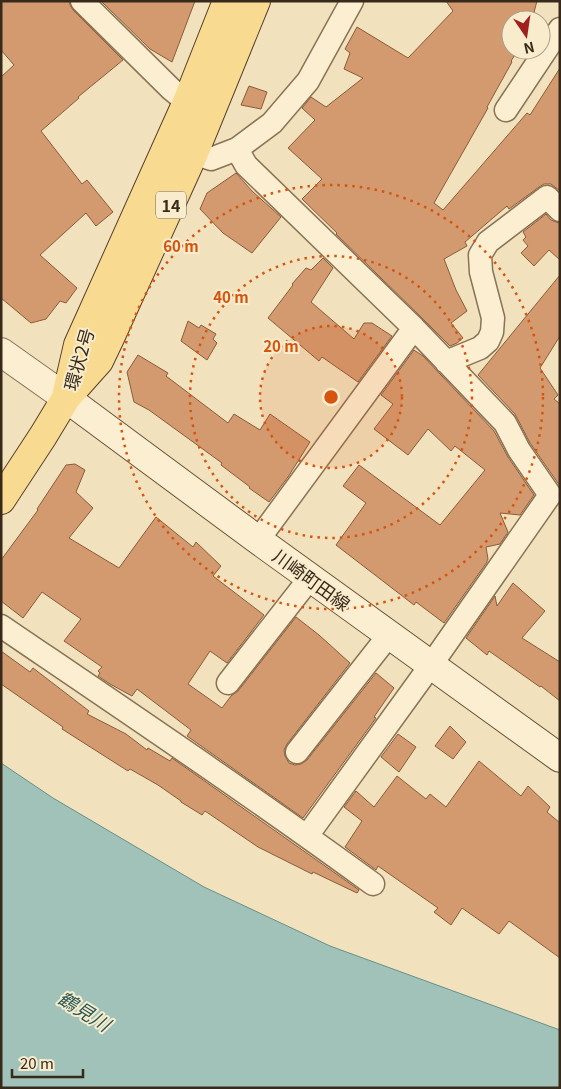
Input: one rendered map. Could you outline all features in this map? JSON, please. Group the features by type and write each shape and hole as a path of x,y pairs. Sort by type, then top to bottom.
{"main road":[{"name":"環状2号","path":"66,398 78,345 188,102 227,1"},
{"name":"環状2号","path":"66,398 99,361 194,153 256,1"},
{"name":"川崎町田線","path":"1,352 560,758"},
{"name":"14","path":"1,500 66,398"}],"street":[{"path":"82,1 171,89 188,102"},
{"path":"194,153 211,159 236,149 272,123 308,81 352,1"},
{"path":"506,110 560,29"},
{"path":"236,149 246,164 414,328 504,423 519,450 550,496 307,836"},
{"path":"446,362 480,348 488,341 492,332 493,318 481,272 480,255 488,242 547,197 560,210"},
{"path":"258,540 414,328"},
{"path":"228,683 310,578"},
{"path":"1,626 307,836 373,884"},
{"path":"297,752 389,635"}],"water":[{"name":"鶴見川","path":"1,763 53,798 204,887 330,946 560,1030 560,1088 1,1088"}],"building":[{"path":"1,1 69,1 73,10 123,60 41,131 82,184 87,180 113,212 96,226 86,213 40,255 77,288 66,303 60,301 46,319 31,323 1,298 1,77 14,65 1,50"},
{"path":"101,1 195,1 172,62 150,49"},
{"path":"446,1 537,1 535,10 501,10 501,60 512,60 512,62 434,203 443,210 527,113 530,115 560,68 560,191 551,184 544,184 509,209 507,206 465,242 467,246 444,259 456,290 467,311 451,323 463,338 450,346 302,199 322,179 288,148 315,120 302,108 311,97 326,107 363,78 344,69 350,53 345,49 357,27 408,58 453,11"},
{"path":"249,86 267,92 261,109 241,105"},
{"path":"236,173 252,191 281,217 252,253 223,233 200,209 207,193"},
{"path":"546,214 551,220 560,223 560,260 549,250 534,266 521,253 528,246 523,240 526,237 523,232"},
{"path":"323,258 333,268 311,302 354,339 364,323 372,323 392,336 358,382 322,357 319,361 268,318 306,268 311,270"},
{"path":"560,275 560,336 540,368 558,395 554,399 560,404 560,486 530,443 515,414 478,375"},
{"path":"188,321 199,328 201,325 216,334 213,339 217,343 207,360 181,341"},
{"path":"414,350 423,356 494,431 508,457 534,495 520,515 500,513 508,532 500,544 486,547 487,562 444,623 416,602 414,605 336,545 366,503 343,486 359,465 440,525 485,470 455,446 451,451 428,429 408,455 374,429 393,404 381,395"},
{"path":"138,355 168,373 166,376 228,423 234,414 260,430 270,414 310,442 288,477 269,502 221,465 222,463 149,410 134,402 127,372"},
{"path":"75,464 85,470 76,492 93,508 69,538 119,568 156,517 193,547 196,542 221,566 213,576 264,615 227,663 210,651 188,684 222,708 231,696 238,691 296,617 350,663 287,744 284,750 289,763 301,764 307,760 376,673 394,688 374,717 376,718 303,818 187,736 191,730 137,689 132,696 98,676 100,673 98,671 102,667 64,641 81,619 42,592 23,618 1,601 1,560 38,510 66,465"},
{"path":"513,583 545,611 522,638 560,662 560,701 489,651 487,655 466,638 495,596 497,606"},
{"path":"1,651 30,672 33,668 89,711 87,714 126,734 147,750 148,748 170,761 172,758 359,890 357,893 313,872 312,874 258,847 205,811 202,815 158,785 130,769 128,771 62,729 63,727 1,684"},
{"path":"450,726 466,742 453,759 435,746"},
{"path":"398,734 416,747 399,772 381,757"},
{"path":"479,761 521,796 528,786 550,807 547,812 560,823 560,958 509,921 499,934 462,908 451,925 434,912 438,908 378,866 376,870 345,847 362,821 344,807 356,791 374,807 397,776 426,799 430,794 446,807"}]}
